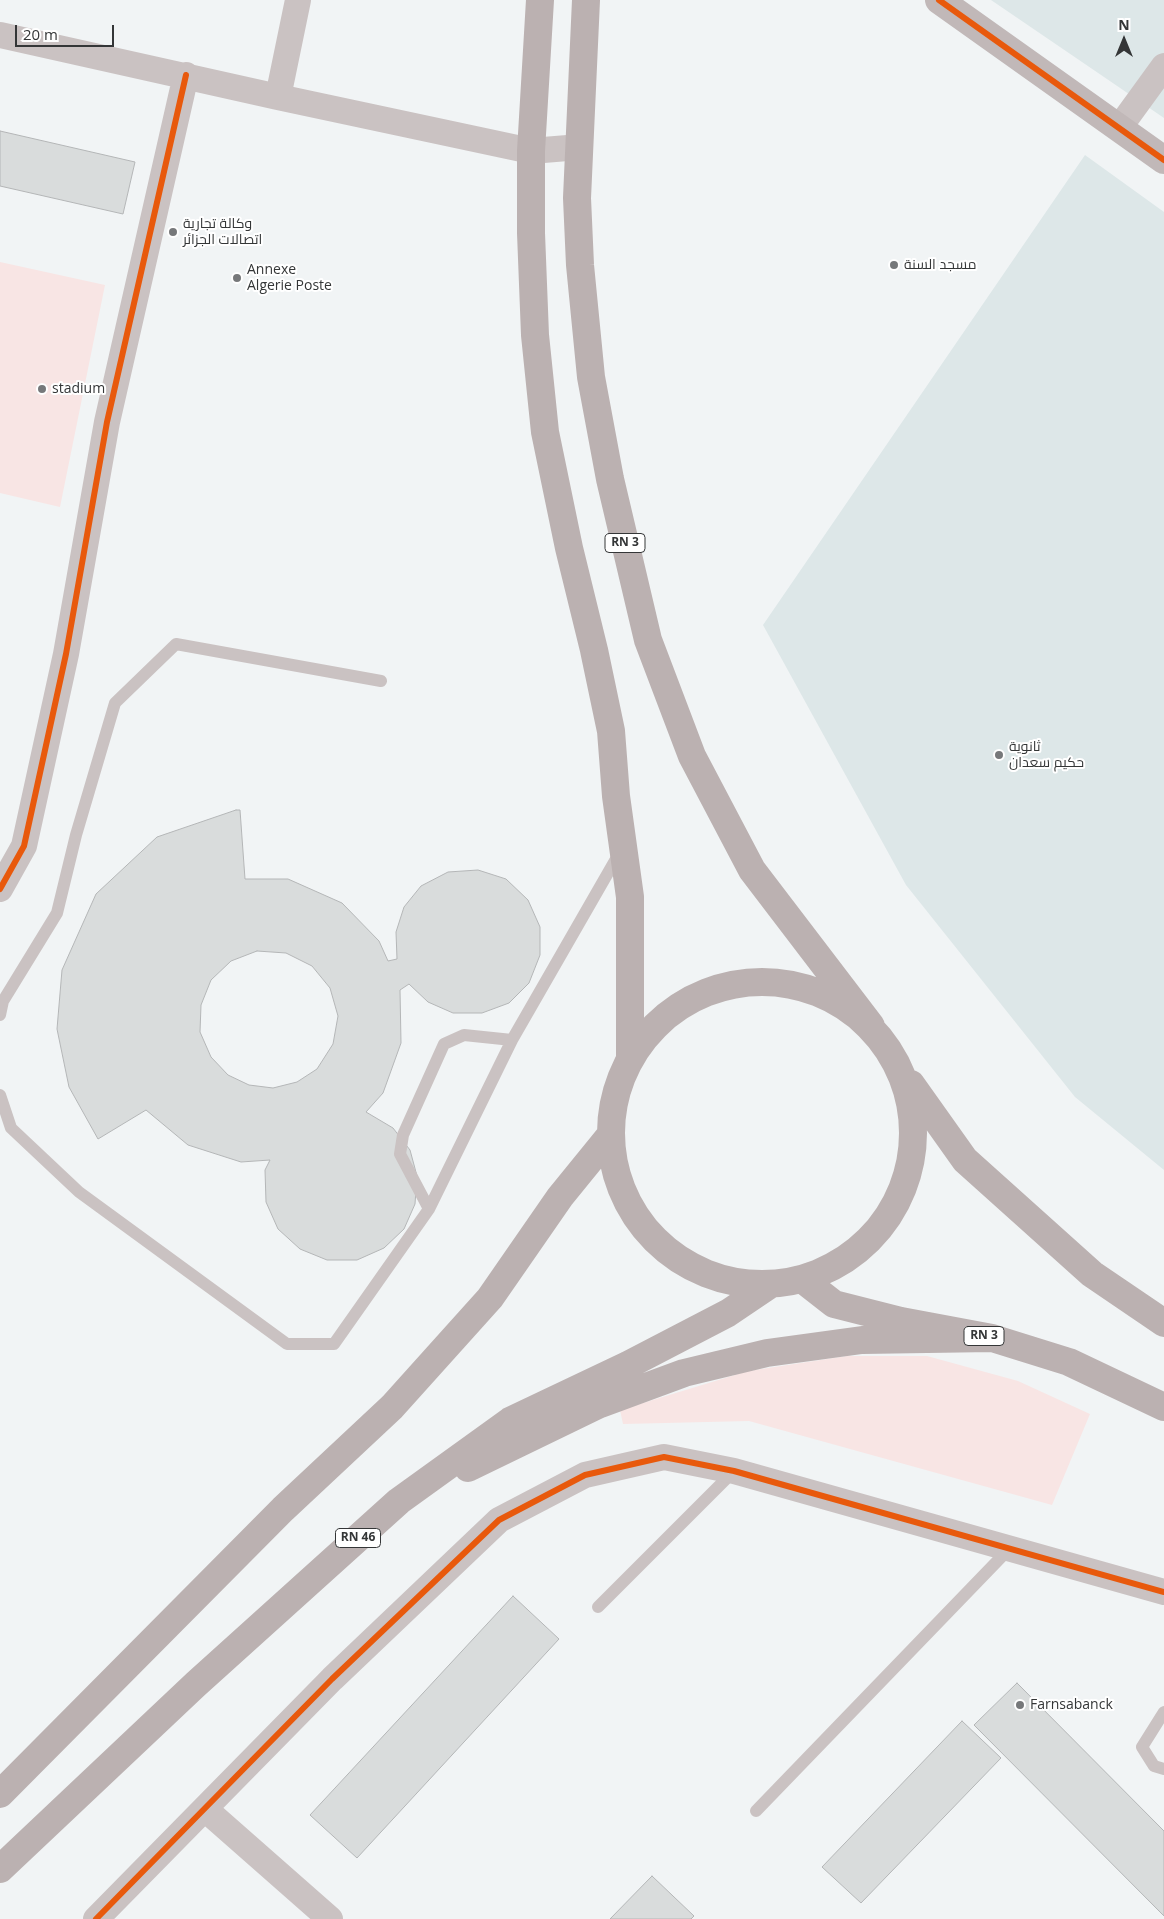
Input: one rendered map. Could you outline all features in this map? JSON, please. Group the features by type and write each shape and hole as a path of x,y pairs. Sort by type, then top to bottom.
{"main road":[{"path":"540,0 532,151 531,233 535,325 545,432 569,548 594,650 611,731 616,796 630,897 630,1060"},
{"name":"RN 3","path":"586,0 577,198 580,265 591,377 610,479 648,640 692,756 752,870 870,1026"},
{"path":"901,1069 914,1120 910,1172 887,1220 849,1257 802,1279 771,1284 723,1279 679,1259 643,1226 620,1184 608,1138 613,1096 630,1060 658,1022 697,996 742,983 788,984 833,998 870,1026 901,1069 965,1160 1092,1274 1164,1323"},
{"path":"0,1794 283,1510 392,1408 490,1298 560,1197 608,1138"},
{"name":"RN 3","path":"802,1279 834,1304 901,1321 992,1338 1069,1362 1164,1407"},
{"name":"RN 46","path":"0,1869 196,1684 399,1501 510,1421 628,1366 728,1312 771,1284"},
{"path":"399,1501 600,1404 684,1373 767,1353 862,1340 992,1338"}],"street":[{"path":"278,97 298,0"},
{"path":"939,0 1164,160"},
{"path":"0,34 278,97 532,151 580,147"},
{"path":"1119,128 1164,66"},
{"path":"0,889 33,848 106,422 186,75"},
{"path":"0,856 33,848"},
{"path":"96,1919 205,1810 332,1678 499,1520 585,1474 664,1456 734,1471 1164,1592"},
{"path":"205,1810 330,1919"}],"lane":[{"path":"0,1015 3,1001 57,913 76,835 115,703 176,644 381,681"},
{"path":"0,1095 11,1128 79,1192 287,1344 334,1344 429,1210 512,1040 623,846"},
{"path":"429,1210 400,1154 403,1135 444,1044 464,1036 512,1040"},
{"path":"598,1607 734,1471"},
{"path":"756,1811 1009,1549"},
{"path":"1164,1712 1142,1747 1154,1766 1164,1769"}],"shaded area":[{"path":"991,0 1164,0 1164,118 1104,77"},
{"name":"ثانوية حكيم سعدان","path":"1085,155 1164,212 1164,1170 1075,1097 906,885 763,625"},
{"name":"stadium","path":"0,262 105,285 60,507 0,493"},
{"path":"847,1356 927,1356 1018,1381 1090,1414 1052,1505 749,1421 623,1424 620,1410 748,1371"}],"building":[{"path":"0,131 135,162 123,214 0,186"},
{"path":"240,810 245,879 288,879 342,903 379,941 388,961 397,959 396,932 404,907 421,886 448,872 478,870 506,879 528,900 540,927 540,955 529,983 509,1003 482,1013 453,1013 428,1002 409,984 400,990 401,1043 383,1093 366,1112 393,1128 410,1150 417,1176 415,1204 404,1229 384,1248 357,1260 327,1260 300,1249 278,1229 266,1202 265,1170 270,1160 241,1162 188,1145 146,1110 98,1139 69,1087 57,1029 62,970 96,894 157,837","holes":["257,951 286,953 312,966 330,988 338,1016 333,1044 317,1069 297,1082 273,1088 249,1085 228,1075 211,1057 200,1032 201,1005 211,980 231,961"]},
{"path":"513,1596 559,1639 357,1858 310,1815"},
{"path":"1017,1683 1164,1831 1164,1916 974,1725"},
{"path":"962,1721 1001,1758 861,1903 822,1867"},
{"path":"652,1876 694,1916 691,1919 610,1919"}],"cycle path":[{"path":"939,0 1164,160"},
{"path":"0,889 24,846 66,654 107,422 186,75"},
{"path":"96,1919 332,1679 499,1520 585,1475 664,1457 734,1471 1164,1592"}],"place":[{"name":"وكالة تجارية اتصالات الجزائر","path":"173,232"},
{"name":"مسجد السنة","path":"894,265"},
{"name":"Annexe Algerie Poste","path":"237,278"},
{"name":"stadium","path":"42,389"},
{"name":"ثانوية حكيم سعدان","path":"999,755"},
{"name":"Farnsabanck","path":"1020,1705"}]}
